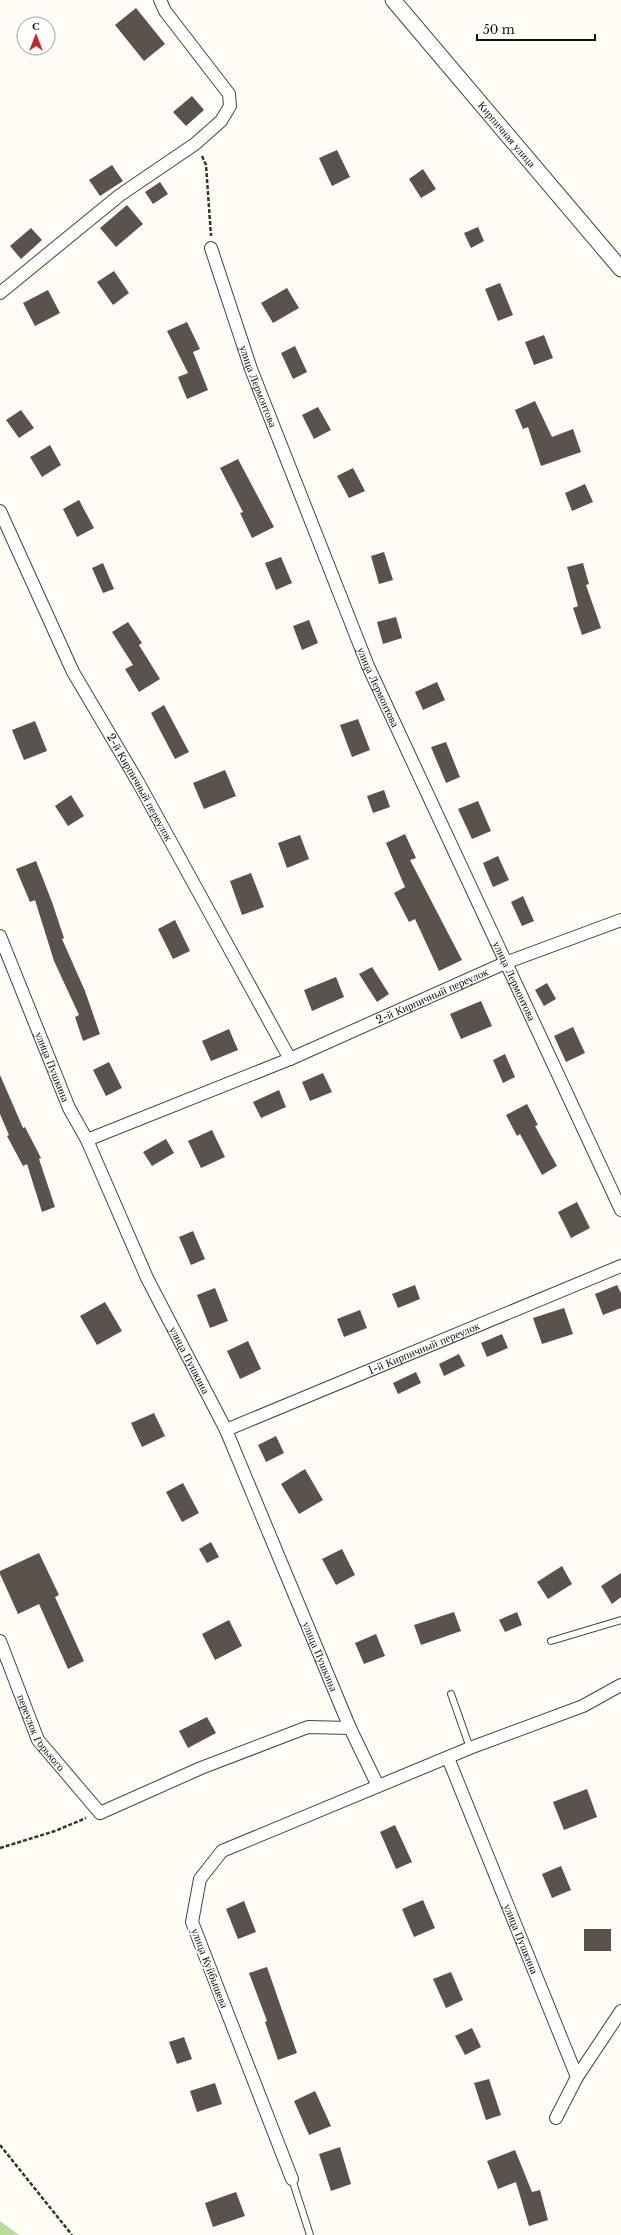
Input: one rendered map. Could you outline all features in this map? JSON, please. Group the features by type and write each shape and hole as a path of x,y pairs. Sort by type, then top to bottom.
{"street":[{"path":"0,293 120,195 195,144 221,122 230,106 229,94 165,11 160,0"},
{"name":"Кирпичная улица","path":"393,0 621,269"},
{"name":"улица Лермонтова","path":"211,248 251,369 368,666 621,1210"},
{"name":"2-й Кирпичный переулок","path":"0,511 72,672 138,782 290,1059"},
{"name":"2-й Кирпичный переулок","path":"87,1140 290,1059 505,963 621,920"},
{"name":"улица Пушкина","path":"0,936 69,1108 87,1140 147,1278 226,1430 350,1728 378,1786"},
{"name":"1-й Кирпичный переулок","path":"226,1430 621,1266"},
{"name":"переулок Горького","path":"0,1641 38,1740 100,1813"},
{"name":"улица Куйбышева","path":"292,2179 192,1922 200,1878 222,1851 470,1748 584,1706 621,1685"},
{"path":"100,1813 201,1768 308,1726 350,1728"},
{"name":"улица Пушкина","path":"448,1758 577,2077"},
{"path":"556,2118 577,2077 621,2011"}],"lane":[{"path":"551,1641 621,1620"},
{"path":"451,1694 470,1748"},
{"path":"292,2179 310,2235"}],"path":[{"path":"195,144 206,165 211,248"},
{"path":"0,1848 55,1831 100,1813"},
{"path":"0,2145 72,2235"}],"green space":[{"path":"0,2221 19,2235 0,2235"}],"building":[{"path":"136,8 165,44 144,61 115,25"},
{"path":"192,96 204,110 186,126 173,112"},
{"path":"337,150 350,177 332,186 319,158"},
{"path":"112,165 123,181 100,196 89,180"},
{"path":"423,169 436,189 421,198 409,179"},
{"path":"160,182 168,194 153,204 145,192"},
{"path":"127,205 143,224 116,247 100,228"},
{"path":"478,227 484,241 471,248 464,233"},
{"path":"31,228 42,240 21,259 10,246"},
{"path":"114,271 129,293 113,305 97,282"},
{"path":"500,283 513,315 498,321 485,289"},
{"path":"287,288 299,308 273,323 261,303"},
{"path":"48,290 60,313 35,326 23,303"},
{"path":"187,322 200,349 193,352 208,390 187,399 178,377 188,373 167,331"},
{"path":"544,335 553,358 534,365 525,342"},
{"path":"295,346 307,372 293,379 281,353"},
{"path":"535,401 552,437 573,429 581,452 541,466 528,427 523,429 515,410"},
{"path":"318,407 331,430 314,439 302,415"},
{"path":"21,410 34,428 19,438 6,420"},
{"path":"50,445 61,465 42,477 30,457"},
{"path":"238,459 274,527 252,538 240,513 243,512 220,468"},
{"path":"353,468 365,491 349,498 337,476"},
{"path":"585,484 593,502 572,511 565,493"},
{"path":"79,500 94,528 77,537 63,509"},
{"path":"384,552 393,580 379,584 371,556"},
{"path":"281,557 292,583 276,590 265,563"},
{"path":"103,563 114,589 103,593 92,568"},
{"path":"583,563 589,584 586,585 601,628 582,635 573,608 578,606 567,567"},
{"path":"396,617 402,638 383,644 377,622"},
{"path":"309,620 318,643 302,650 293,626"},
{"path":"128,622 142,643 139,645 160,679 139,692 125,669 133,665 112,632"},
{"path":"437,682 445,700 423,710 415,692"},
{"path":"164,705 189,752 175,759 151,713"},
{"path":"358,719 370,750 352,757 340,725"},
{"path":"35,721 47,751 24,760 12,730"},
{"path":"446,742 460,777 446,783 431,747"},
{"path":"225,770 236,796 204,809 193,783"},
{"path":"384,790 390,807 373,813 367,796"},
{"path":"71,795 84,816 68,826 55,806"},
{"path":"478,801 491,831 472,839 458,809"},
{"path":"405,834 416,858 410,860 462,960 439,971 415,919 409,922 394,893 405,887 386,843"},
{"path":"300,835 309,859 287,868 278,843"},
{"path":"498,856 509,880 493,887 483,863"},
{"path":"36,861 64,938 62,939 85,991 100,1034 83,1041 75,1017 79,1015 54,961 35,900 30,902 16,869"},
{"path":"251,873 264,907 242,915 230,881"},
{"path":"523,896 534,921 522,926 511,902"},
{"path":"175,920 190,951 173,959 158,929"},
{"path":"372,967 389,994 377,1002 359,974"},
{"path":"336,977 344,997 312,1011 304,990"},
{"path":"547,983 556,999 544,1006 535,990"},
{"path":"481,1001 492,1026 461,1039 450,1014"},
{"path":"573,1027 585,1053 566,1062 554,1036"},
{"path":"229,1029 238,1050 211,1061 202,1041"},
{"path":"505,1054 515,1077 503,1083 493,1060"},
{"path":"109,1062 122,1088 106,1096 93,1070"},
{"path":"323,1073 332,1092 310,1101 302,1082"},
{"path":"0,1075 23,1128 25,1127 41,1158 39,1159 55,1207 42,1212 27,1164 23,1166 7,1136 9,1135 0,1114"},
{"path":"279,1090 286,1107 261,1118 253,1102"},
{"path":"527,1104 538,1125 535,1126 557,1166 542,1175 520,1134 517,1136 506,1115"},
{"path":"212,1130 225,1157 201,1168 188,1141"},
{"path":"166,1139 174,1153 152,1166 143,1152"},
{"path":"577,1202 590,1228 571,1238 558,1212"},
{"path":"193,1231 205,1259 191,1265 179,1237"},
{"path":"415,1285 420,1299 398,1308 392,1294"},
{"path":"617,1285 621,1293 621,1308 603,1315 595,1294"},
{"path":"215,1288 228,1321 210,1328 197,1295"},
{"path":"105,1302 122,1331 97,1345 80,1316"},
{"path":"564,1308 573,1334 542,1344 533,1318"},
{"path":"360,1310 367,1328 344,1337 337,1319"},
{"path":"502,1334 508,1348 487,1357 481,1343"},
{"path":"248,1341 261,1369 240,1379 227,1351"},
{"path":"459,1354 465,1366 444,1376 439,1364"},
{"path":"416,1372 421,1383 398,1394 393,1383"},
{"path":"154,1413 165,1436 142,1447 131,1423"},
{"path":"276,1436 284,1453 266,1462 258,1445"},
{"path":"305,1469 323,1500 299,1514 281,1484"},
{"path":"183,1483 199,1513 182,1522 166,1492"},
{"path":"211,1542 219,1557 207,1563 199,1549"},
{"path":"342,1549 355,1575 336,1585 322,1559"},
{"path":"39,1553 59,1595 55,1597 84,1661 68,1669 39,1604 18,1614 0,1574 0,1571"},
{"path":"562,1566 572,1584 548,1599 537,1582"},
{"path":"621,1573 621,1597 612,1604 601,1586"},
{"path":"454,1612 461,1631 421,1645 414,1625"},
{"path":"517,1612 522,1625 505,1632 499,1620"},
{"path":"229,1620 242,1646 215,1660 202,1634"},
{"path":"376,1634 385,1656 364,1664 355,1643"},
{"path":"207,1717 216,1733 188,1748 179,1731"},
{"path":"587,1789 597,1817 564,1830 553,1802"},
{"path":"395,1825 412,1862 396,1869 380,1832"},
{"path":"561,1866 571,1890 552,1898 542,1874"},
{"path":"423,1900 435,1928 414,1937 402,1909"},
{"path":"244,1901 256,1932 238,1939 226,1909"},
{"path":"584,1929 611,1929 611,1951 584,1951"},
{"path":"267,1967 297,2053 278,2060 265,2022 267,2021 249,1973"},
{"path":"451,1972 463,2000 446,2008 433,1979"},
{"path":"472,2028 481,2047 465,2055 455,2036"},
{"path":"184,2037 192,2059 177,2064 169,2042"},
{"path":"489,2079 501,2115 486,2120 474,2083"},
{"path":"215,2083 222,2104 197,2112 190,2091"},
{"path":"315,2091 331,2126 309,2135 294,2101"},
{"path":"340,2147 351,2184 331,2191 319,2154"},
{"path":"515,2150 532,2192 540,2190 548,2220 529,2226 516,2182 498,2189 487,2161"},
{"path":"236,2192 245,2216 213,2227 205,2203"}]}
